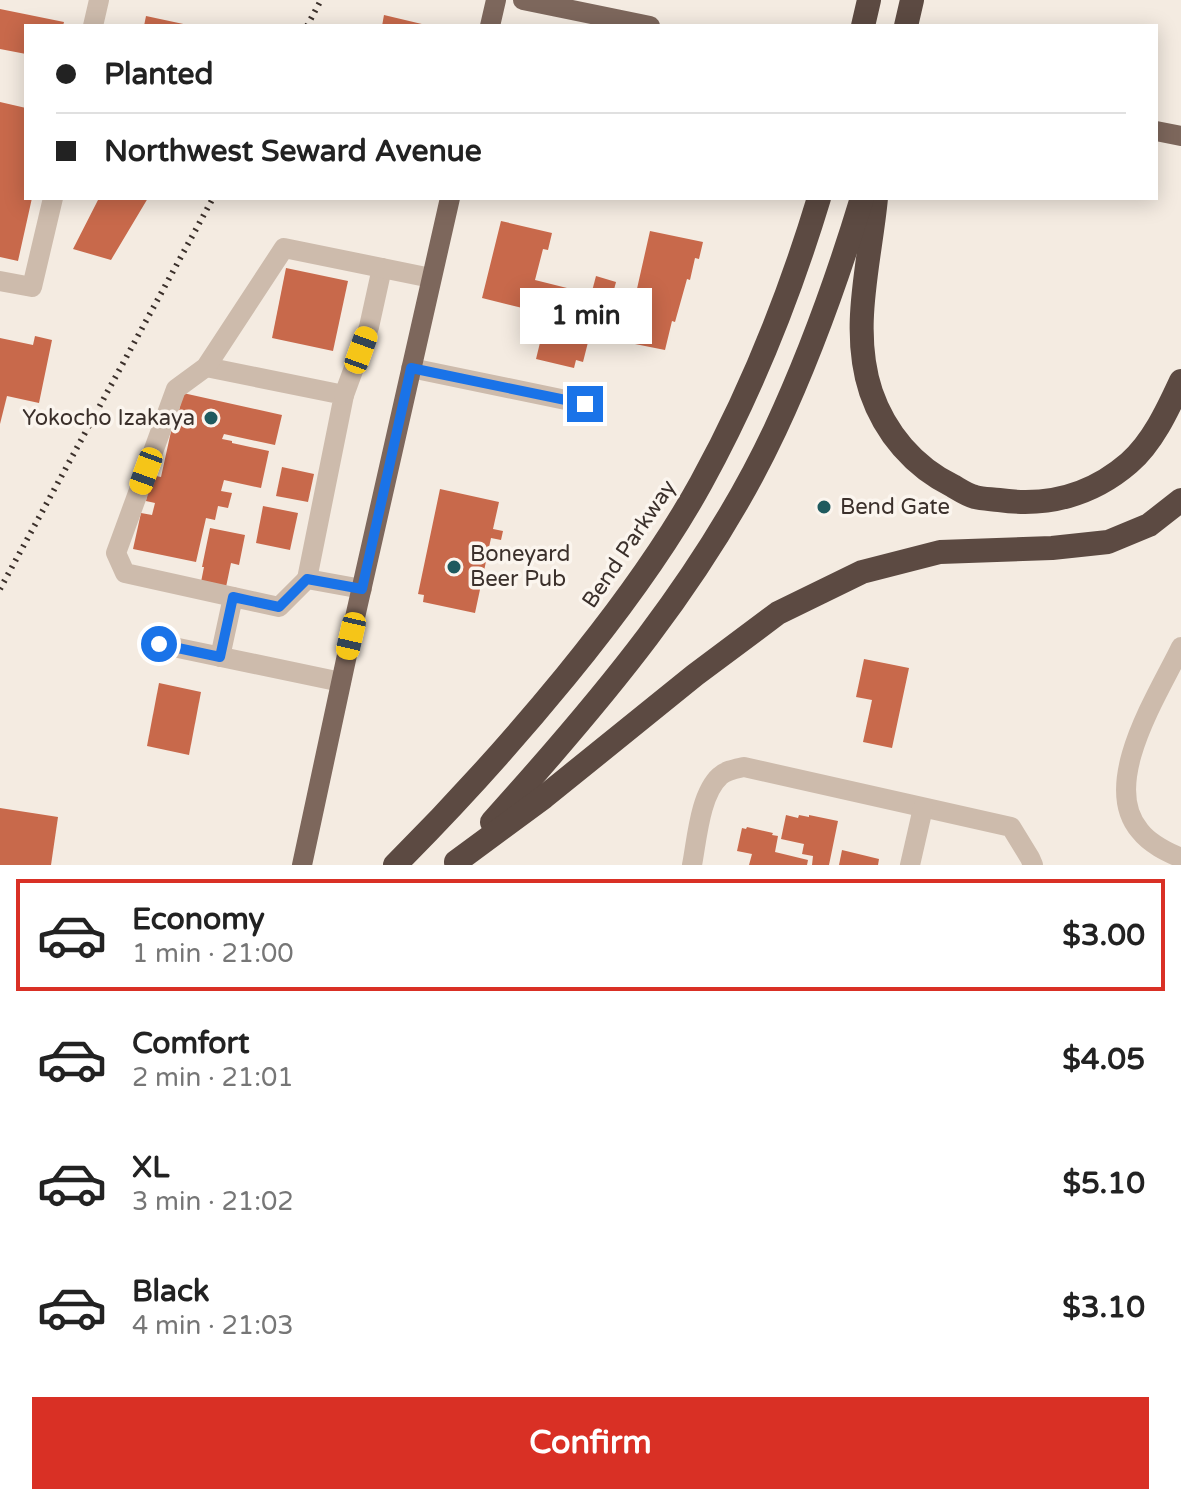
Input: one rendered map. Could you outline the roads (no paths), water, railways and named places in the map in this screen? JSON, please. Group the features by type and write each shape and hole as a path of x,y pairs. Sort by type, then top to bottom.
{"highway":[{"name":"Bend Parkway","path":"395,865 475,781 557,687 620,607 679,521 720,448 763,355 818,200"},
{"path":"454,864 609,687 671,605 716,537 775,430 808,354 836,281 861,200"},
{"path":"876,200 861,326 868,381 891,432 915,462 944,482 973,496 1015,502 1054,501 1094,487 1131,462 1162,422 1181,381"},
{"path":"454,864 778,613 862,572 940,552 1052,548 1108,542 1149,525 1181,500"}],"main road":[{"path":"490,24 496,0"},
{"path":"523,0 640,24"},
{"path":"1158,131 1181,136"},
{"path":"302,865 450,200"}],"street":[{"path":"93,24 99,0"},
{"path":"0,281 32,287 53,200"},
{"path":"382,268 369,327 344,395 307,579 279,607 125,573 116,553 176,389 206,367 284,248 382,268 431,278"},
{"path":"206,367 344,395"},
{"path":"411,368 585,404"},
{"path":"307,579 362,589"},
{"path":"220,657 233,597"},
{"path":"159,644 341,682"},
{"path":"1181,647 1134,742 1126,772 1128,811 1140,832 1164,851 1181,858"},
{"path":"692,865 706,797 720,776 744,767 1011,827 1033,865"},
{"path":"910,865 923,808"}],"railway":[{"path":"308,24 321,0"},
{"path":"0,589 212,200"}],"place":[{"name":"Yokocho Izakaya","path":"211,418"},
{"name":"Bend Gate","path":"824,507"},
{"name":"Boneyard Beer Pub","path":"454,567"}]}
